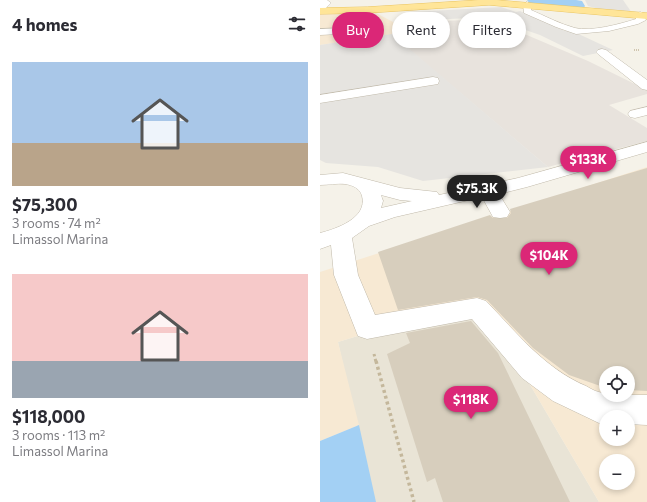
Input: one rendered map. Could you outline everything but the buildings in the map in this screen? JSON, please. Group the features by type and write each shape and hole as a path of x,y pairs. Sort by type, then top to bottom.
{"main road":[{"path":"320,10 367,10 487,1 643,17"}],"street":[{"path":"320,3 327,3 320,10"},
{"path":"527,5 527,11 576,31 631,24 643,17"},
{"path":"320,32 332,32"},
{"path":"602,52 647,86"},
{"path":"320,99 433,82"},
{"path":"364,221 390,212 488,191 647,147"},
{"path":"320,180 346,179 400,194 461,196"},
{"path":"320,241 341,235 364,221 371,211 374,201 372,192 365,185"},
{"path":"488,191 500,212"},
{"path":"341,235 346,275 367,328 477,308 532,369 563,391 598,408 647,410"}],"path":[{"path":"367,328 414,502"}],"shaded area":[{"path":"585,0 623,0 632,13 603,10 588,6"},
{"path":"501,7 516,12 458,12 458,19 450,19 450,12 412,12"},
{"path":"320,14 332,14 332,43 320,45"},
{"path":"526,14 565,31 570,30 613,50 583,56 540,35 526,30"},
{"path":"384,17 392,21 392,35 384,36"},
{"path":"458,20 458,48 526,48 526,35 588,61 647,90 647,94 609,105 647,128 647,141 548,167 407,48 450,48 450,21"},
{"path":"392,34 392,48 408,48 548,167 423,181 378,167 326,163 320,160 320,45 332,43 332,48 384,48 384,35"},
{"path":"647,167 647,502 599,502 492,320 449,308 338,342 359,425 320,441 320,272"},
{"path":"449,308 492,320 599,502 374,502 338,342"}],"water":[{"path":"359,425 376,502 320,502 320,441"}],"waterway":[{"path":"537,0 574,6"}]}
